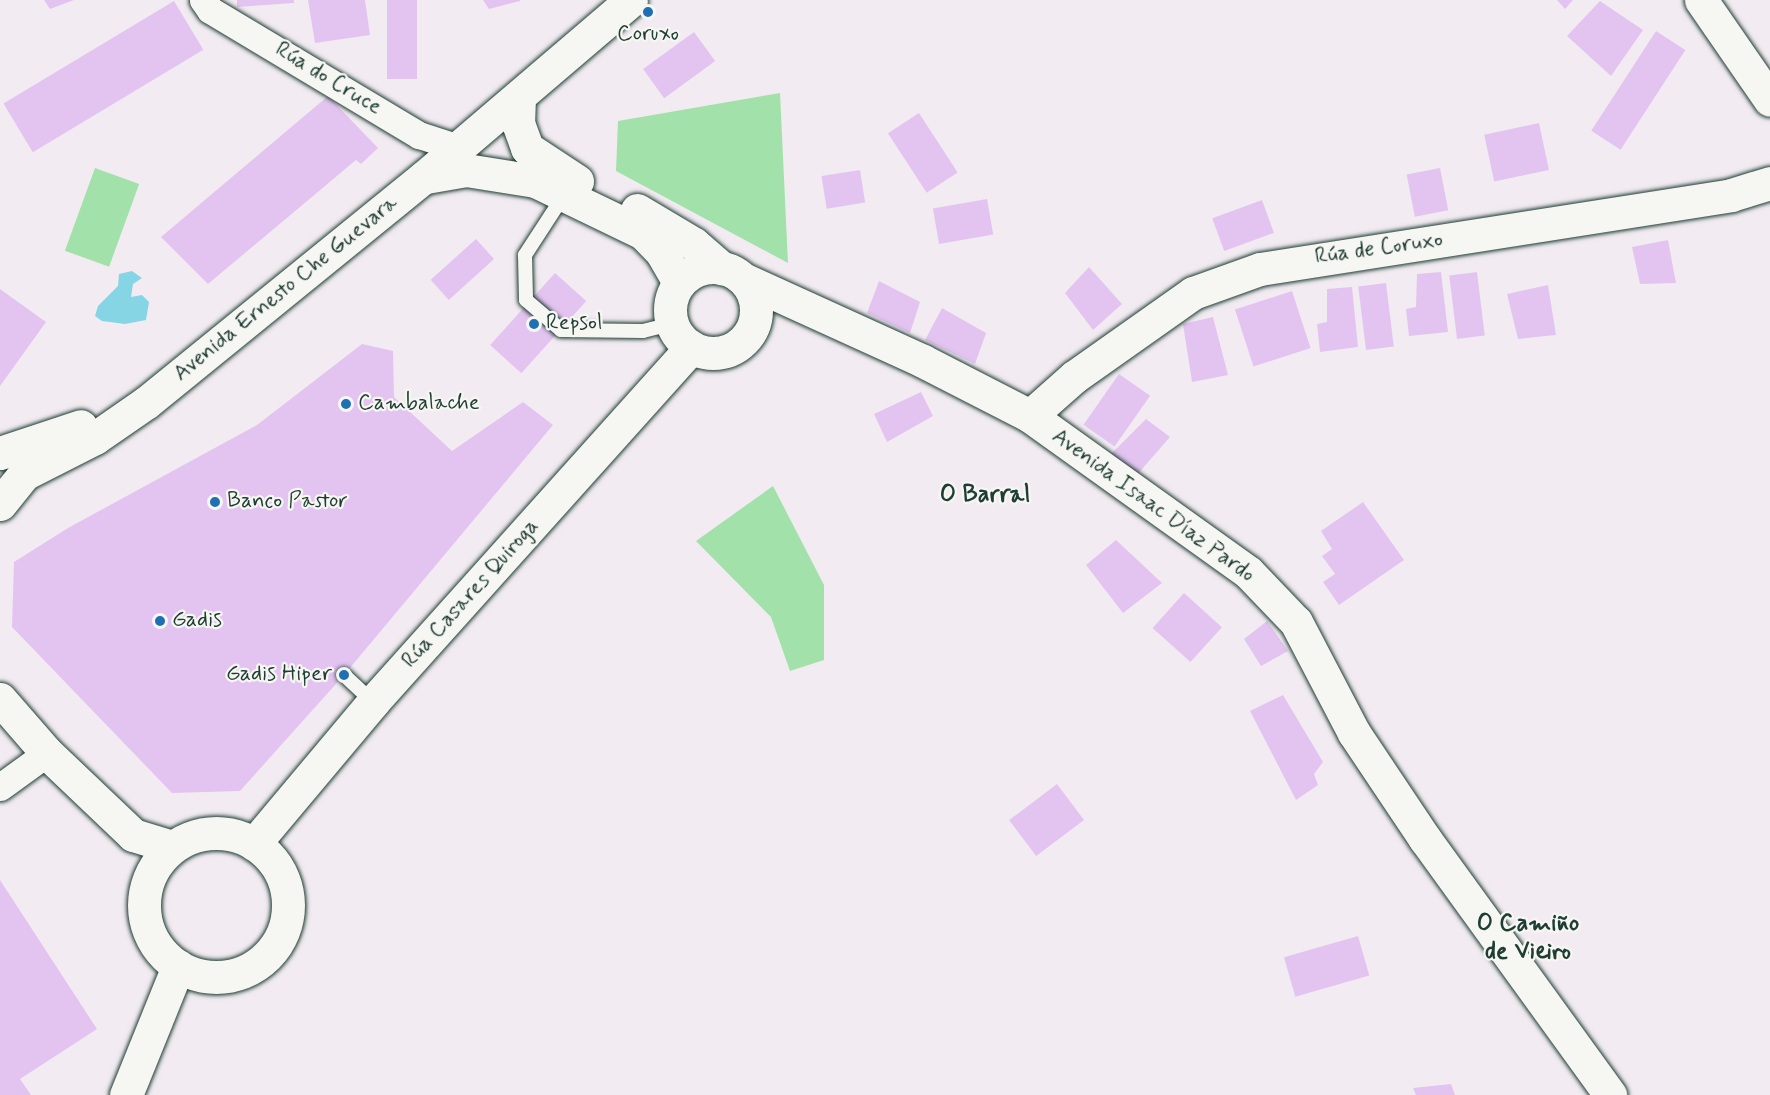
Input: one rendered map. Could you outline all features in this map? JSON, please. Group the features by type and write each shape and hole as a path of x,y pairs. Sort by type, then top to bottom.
{"street":[{"name":"Rúa do Cruce","path":"203,0 210,10 419,135 459,148"},
{"name":"Avenida Ernesto Che Guevara","path":"0,504 24,474 95,438 147,402 459,148 631,0"},
{"path":"1701,0 1770,100"},
{"path":"519,97 518,123 527,148 535,155 559,172 622,202 694,244 733,273 755,298 754,324 741,342 720,353 681,336 672,295 679,282 706,267 733,273"},
{"path":"424,177 466,170 504,174 535,181 643,233 663,253 679,282"},
{"name":"Rúa de Coruxo","path":"1030,416 1083,370 1193,293 1260,269 1731,195 1770,183"},
{"name":"Avenida Isaac Díaz Pardo","path":"733,273 922,361 1030,416 1248,572 1296,622 1354,733 1610,1095"},
{"path":"754,324 784,313 813,312"},
{"name":"Rúa Casares Quiroga","path":"254,844 373,702 638,410 681,336"},
{"name":"Avenida Ernesto Che Guevara","path":"0,453 147,402"},
{"path":"0,699 47,753 133,835 172,847"},
{"path":"0,788 47,753"},
{"path":"213,833 234,835 254,844 272,858 283,878 288,899 286,922 278,942 263,960 244,971 222,977 200,975 178,966 160,950 147,928 143,903 148,879 172,847 192,837 213,833"},
{"path":"133,835 148,879"},
{"path":"126,1095 178,966"}],"lane":[{"path":"565,194 525,255 526,300 561,330 643,331 681,336"},
{"path":"344,675 373,702"}],"green space":[{"path":"780,93 788,263 616,171 618,121"},
{"path":"95,168 139,184 109,267 65,251"},
{"path":"773,486 824,585 824,660 790,671 771,617 696,541"}],"water":[{"path":"132,271 142,278 133,284 131,297 142,295 149,302 146,320 125,324 102,321 95,316 98,306 118,286 119,274"}],"building":[{"path":"44,0 74,0 50,9"},
{"path":"237,0 294,0 294,3 237,7"},
{"path":"308,0 365,0 370,35 315,43"},
{"path":"387,0 417,0 417,79 387,79"},
{"path":"483,0 520,0 520,1 489,9"},
{"path":"1557,0 1573,0 1565,9"},
{"path":"174,1 203,50 33,152 3,103"},
{"path":"1600,1 1643,30 1611,76 1567,36"},
{"path":"1656,31 1685,50 1621,150 1591,131"},
{"path":"694,32 715,61 664,98 643,69"},
{"path":"328,96 378,148 361,164 356,160 208,284 161,237"},
{"path":"919,113 958,173 927,193 888,133"},
{"path":"1539,123 1549,170 1494,182 1484,135"},
{"path":"1440,168 1448,210 1415,217 1407,174"},
{"path":"860,170 865,203 827,209 821,176"},
{"path":"987,199 993,234 939,244 933,209"},
{"path":"1262,200 1274,233 1224,251 1212,218"},
{"path":"476,239 494,259 449,300 431,280"},
{"path":"1668,240 1676,283 1640,284 1632,247"},
{"path":"1089,267 1122,304 1093,330 1065,293"},
{"path":"1441,272 1448,332 1409,336 1406,309 1416,307 1417,274"},
{"path":"1477,272 1485,336 1457,339 1449,275"},
{"path":"555,273 586,301 521,373 490,345"},
{"path":"879,281 920,302 910,333 867,313"},
{"path":"1386,283 1394,347 1366,350 1358,286"},
{"path":"1548,285 1556,335 1518,339 1507,294"},
{"path":"1352,287 1358,347 1320,352 1317,324 1327,322 1327,289"},
{"path":"0,289 46,322 0,386"},
{"path":"1292,291 1311,348 1253,367 1235,310"},
{"path":"942,308 986,333 975,364 925,340"},
{"path":"1213,317 1228,375 1192,382 1183,324"},
{"path":"362,344 393,351 394,397 452,451 523,402 553,425 344,675 240,791 172,793 12,627 14,562 68,528 257,425"},
{"path":"1119,374 1150,396 1115,447 1083,425"},
{"path":"921,392 933,416 887,442 874,414"},
{"path":"1146,419 1170,437 1136,476 1108,457"},
{"path":"1363,502 1404,560 1339,605 1323,582 1335,574 1322,556 1332,549 1321,531"},
{"path":"1116,540 1162,583 1123,613 1086,565"},
{"path":"1184,593 1222,627 1190,662 1153,628"},
{"path":"1267,621 1288,651 1261,666 1244,639"},
{"path":"1283,695 1323,762 1314,774 1318,785 1296,800 1250,711"},
{"path":"1057,784 1084,820 1036,856 1009,820"},
{"path":"0,880 97,1029 20,1079 31,1095 0,1095"},
{"path":"1358,936 1369,975 1295,997 1284,957"},
{"path":"1451,1084 1455,1095 1416,1095 1413,1088"}],"place":[{"name":"Coruxo","path":"648,12"},
{"name":"Repsol","path":"534,324"},
{"name":"Cambalache","path":"346,404"},
{"name":"Banco Pastor","path":"215,502"},
{"name":"Gadis","path":"160,621"},
{"name":"Gadis Hiper","path":"344,675"}],"district":[{"name":"O Barral","path":"985,495"},
{"name":"O Camiño de Vieiro","path":"1528,938"}]}
